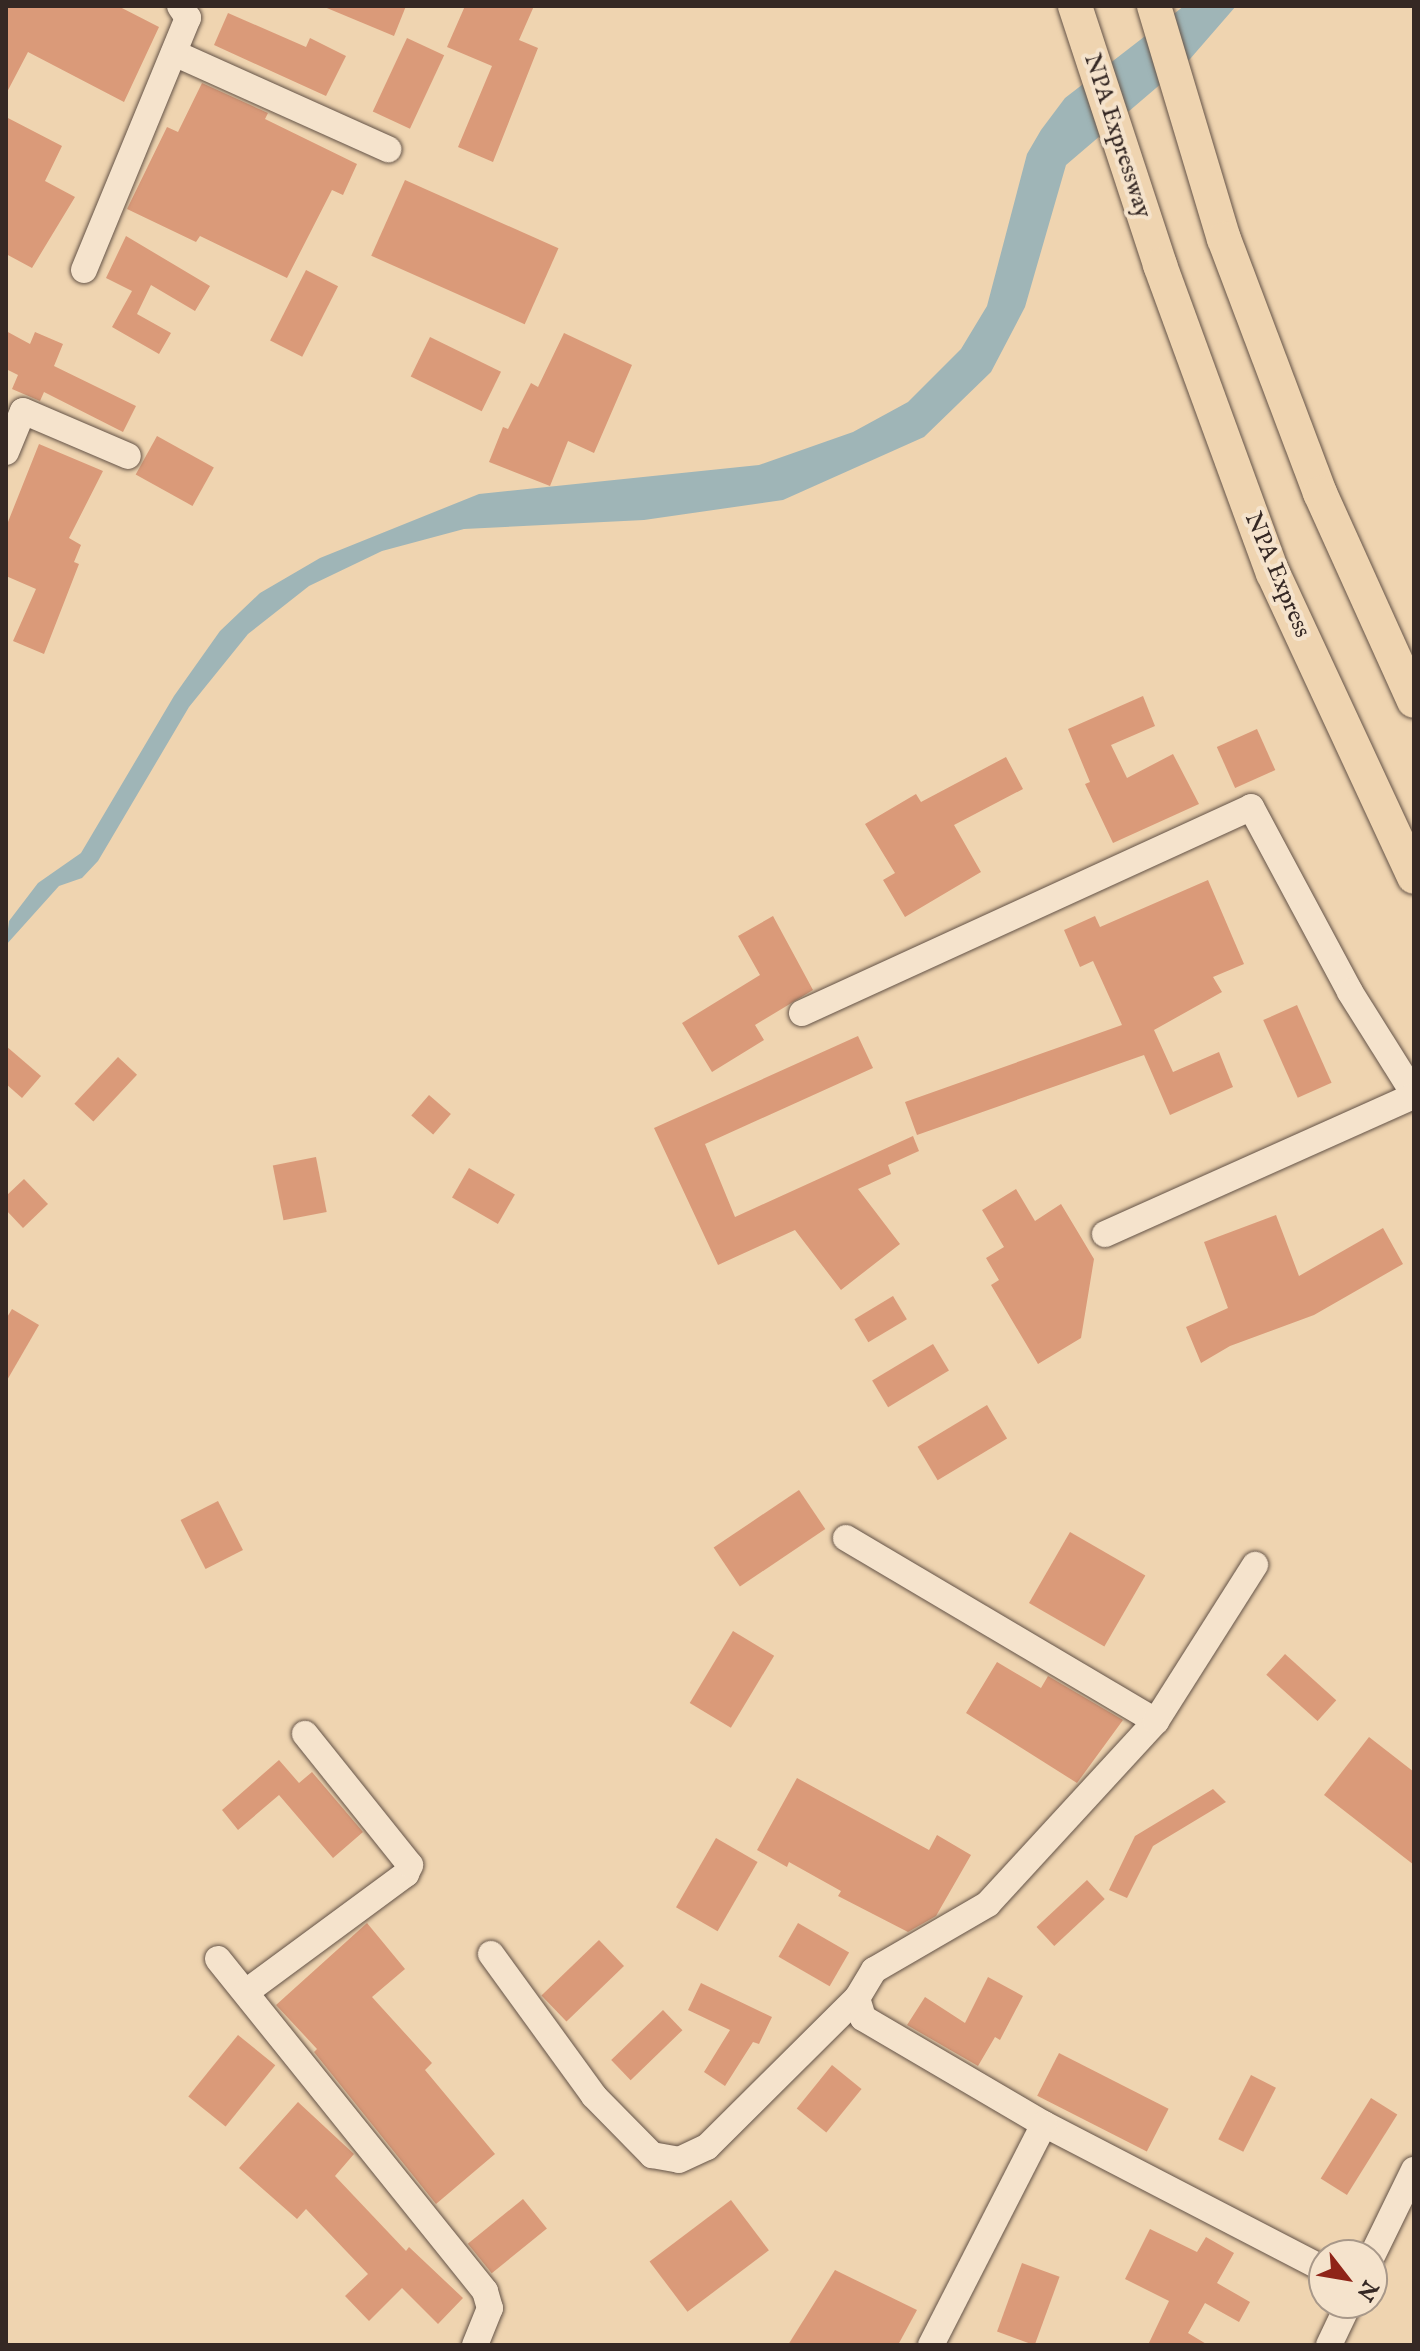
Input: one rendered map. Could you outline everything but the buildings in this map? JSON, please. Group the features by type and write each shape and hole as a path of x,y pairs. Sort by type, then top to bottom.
{"main road":[{"name":"NPA Expressway","path":"1075,6 1160,265"},
{"path":"1154,6 1224,239 1320,493 1414,701"},
{"name":"NPA Express","path":"1160,265 1273,573 1414,877"}],"street":[{"path":"84,270 188,18 180,6"},
{"path":"174,53 388,149"},
{"path":"6,452 14,407 128,456"},
{"path":"802,1013 1251,807 1350,992 1414,1095 1105,1234"},
{"path":"846,1538 1156,1721"},
{"path":"491,1954 594,2096 652,2155 679,2160 707,2147 857,1998 874,1970 988,1904 1156,1721 1255,1565"},
{"path":"246,1992 406,1874 410,1865 305,1734"},
{"path":"218,1959 485,2291 490,2308 475,2345"},
{"path":"857,1998 863,2018 1044,2124 1308,2261"},
{"path":"931,2345 1044,2124"},
{"path":"1380,2239 1414,2170"},
{"path":"1329,2345 1341,2319"}],"shaded area":[{"path":"1184,6 1236,6 1190,59 1066,165 1025,307 991,372 924,437 783,500 644,520 464,529 382,551 309,586 248,634 189,707 98,861 82,878 59,886 6,945 9,921 38,883 81,853 174,696 220,631 260,593 320,558 479,494 759,465 853,432 908,402 961,349 987,306 1027,154 1041,130 1065,98"}]}
